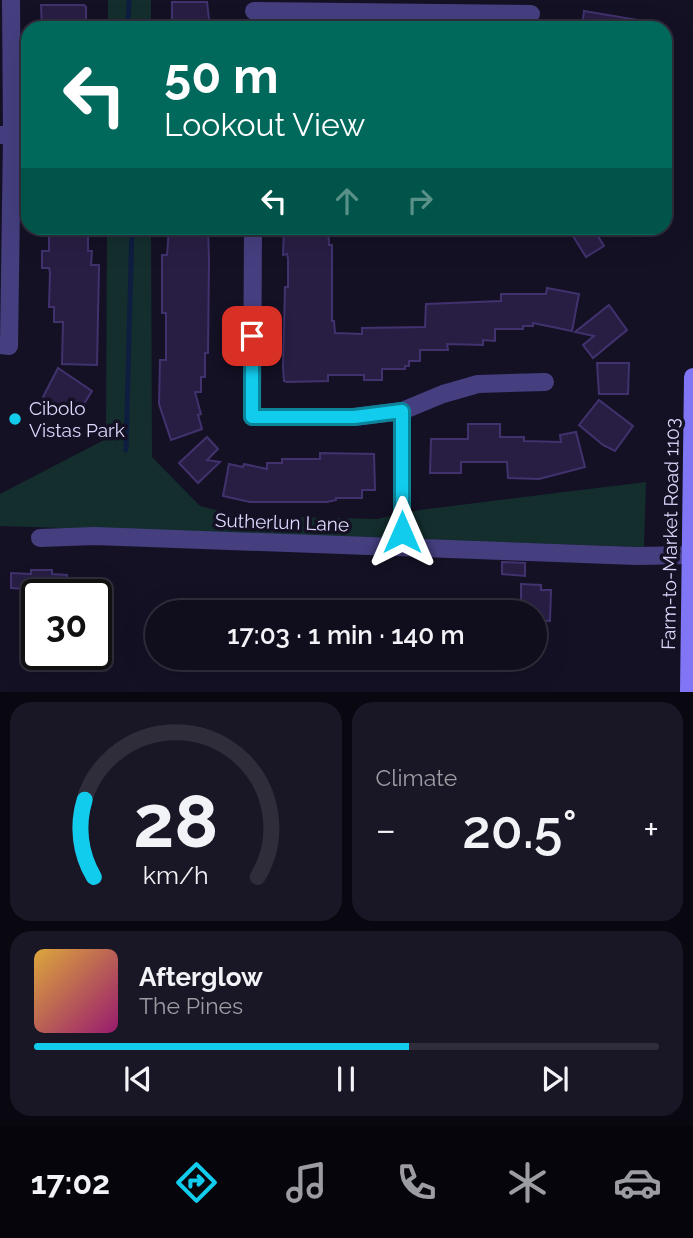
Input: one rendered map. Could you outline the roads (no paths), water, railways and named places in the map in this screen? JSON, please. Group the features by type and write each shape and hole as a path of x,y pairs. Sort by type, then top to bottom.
{"main road":[{"name":"Farm-to-Market Road 1103","path":"689,692 693,377"}],"street":[{"path":"4,346 13,135 10,0"},
{"path":"254,13 531,14"},
{"path":"253,235 252,417 354,417 402,411 443,394 478,384 545,382"},
{"path":"402,411 402,532"},
{"name":"Sutherlun Lane","path":"40,538 95,536 636,556 691,555"}],"waterway":[{"path":"128,21 129,0"},
{"path":"126,450 132,235"}],"place":[{"name":"Cibolo Vistas Park","path":"15,419"}]}
